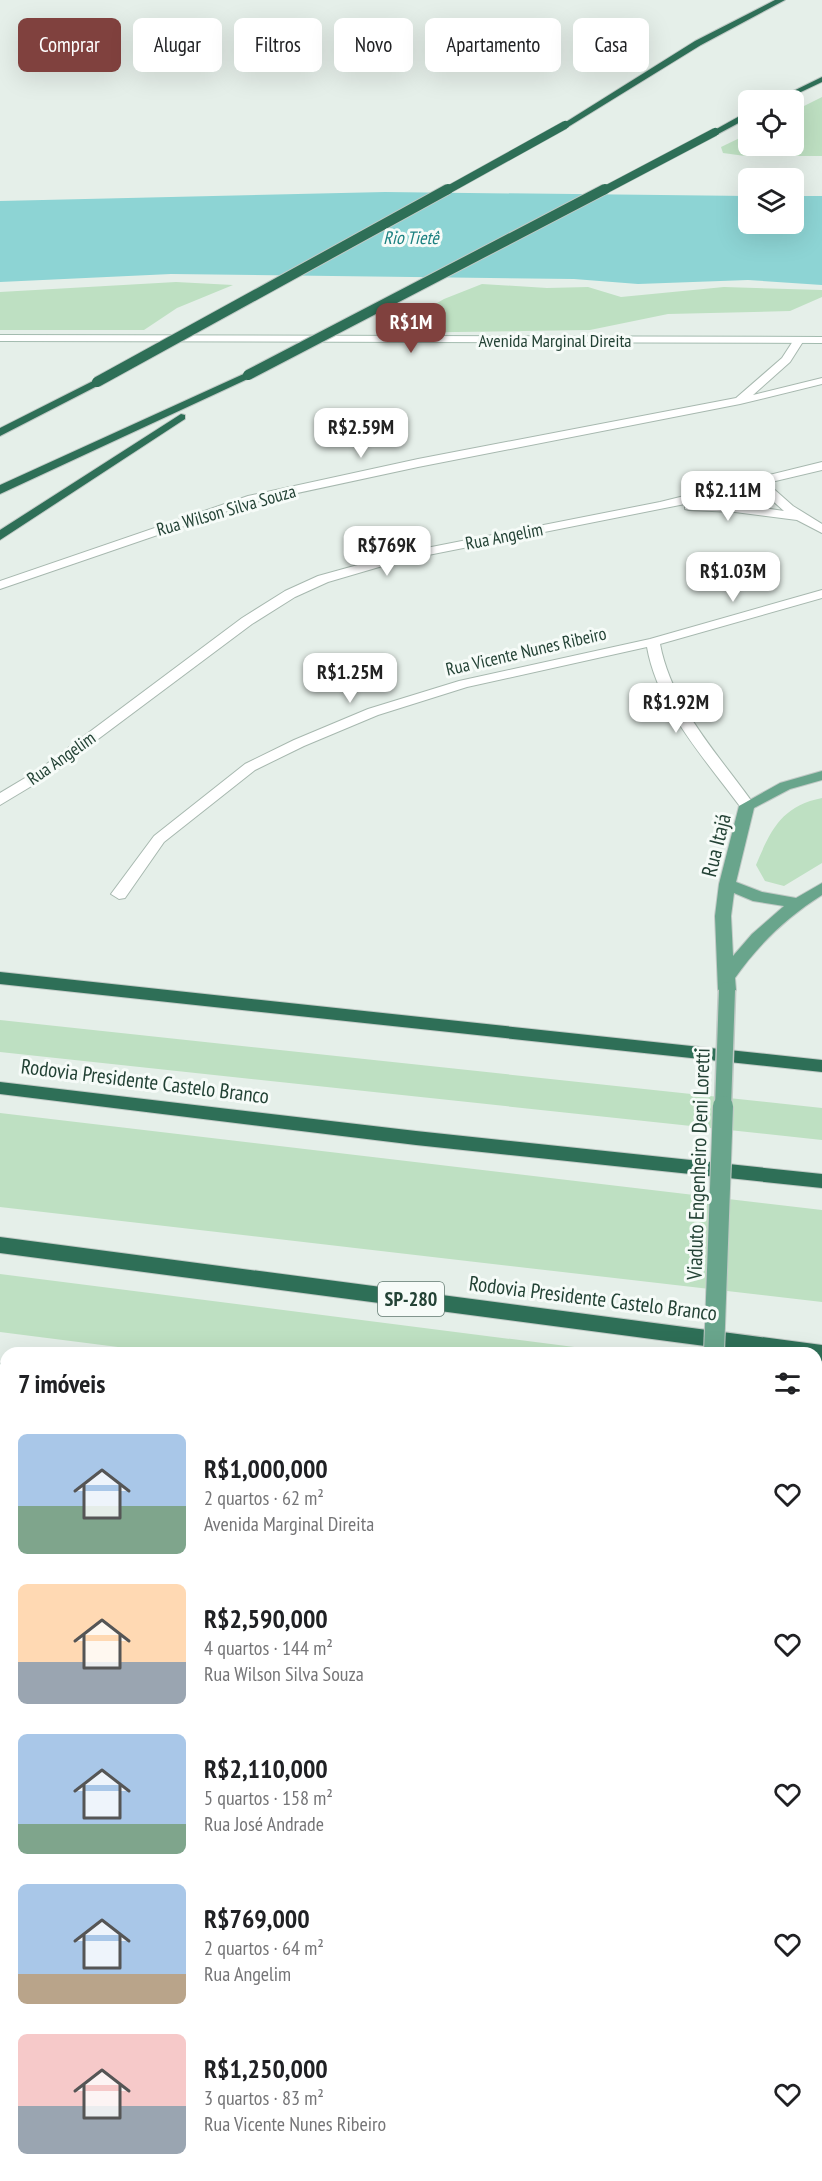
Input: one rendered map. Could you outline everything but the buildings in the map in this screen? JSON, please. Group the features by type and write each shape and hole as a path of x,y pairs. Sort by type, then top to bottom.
{"highway":[{"path":"0,434 565,125 628,89 721,28 781,0"},
{"path":"799,90 822,79"},
{"path":"0,490 227,386 738,121"},
{"path":"0,537 227,386"},
{"path":"0,965 173,998"},
{"path":"0,978 822,1066"},
{"name":"Rodovia Presidente Castelo Branco","path":"0,1088 416,1138 822,1182"},
{"name":"Rodovia Presidente Castelo Branco","path":"0,1245 776,1347"}],"main road":[{"path":"747,806 785,786 822,775"},
{"name":"Rua Itajá","path":"727,983 722,937 727,884 747,806"},
{"path":"727,884 759,897 796,903"},
{"path":"727,983 744,951 796,903 822,888"},
{"name":"Viaduto Engenheiro Deni Loretti","path":"714,1347 727,983"}],"street":[{"name":"Avenida Marginal Direita","path":"0,338 822,340"},
{"path":"740,401 765,376 786,360 799,340"},
{"name":"Rua Wilson Silva Souza","path":"0,585 248,500 418,463 740,401 822,381"},
{"name":"Rua Angelim","path":"0,800 45,772 247,621 290,594 323,579 358,568 454,545 660,506 822,466"},
{"path":"759,482 777,501 797,516 822,529"},
{"path":"660,506 735,508 797,516"},
{"name":"Rua Vicente Nunes Ribeiro","path":"119,894 159,839 250,767 299,743 373,712 464,684 653,642 822,594"},
{"name":"Rua Itajá","path":"653,642 657,665 666,689 682,717 747,806"}],"green space":[{"path":"822,97 822,156 804,156 804,106"},
{"path":"738,139 738,155 723,153 721,147"},
{"path":"176,282 233,285 177,308 144,330 0,330 0,292"},
{"path":"482,284 547,288 588,287 621,297 724,287 822,290 822,297 790,311 668,314 590,330 385,333 444,299"},
{"path":"822,798 822,863 784,886 765,881 756,865 773,830 787,813 808,802"},
{"path":"0,1020 822,1108 822,1140 0,1052"},
{"path":"0,1113 822,1210 822,1302 0,1207"},
{"path":"0,1274 574,1347 118,1347 0,1332"}],"water":[{"name":"Rio Tietê","path":"385,192 738,196 738,234 804,234 804,196 822,196 822,285 748,280 638,284 574,279 171,274 0,282 0,201"}]}
